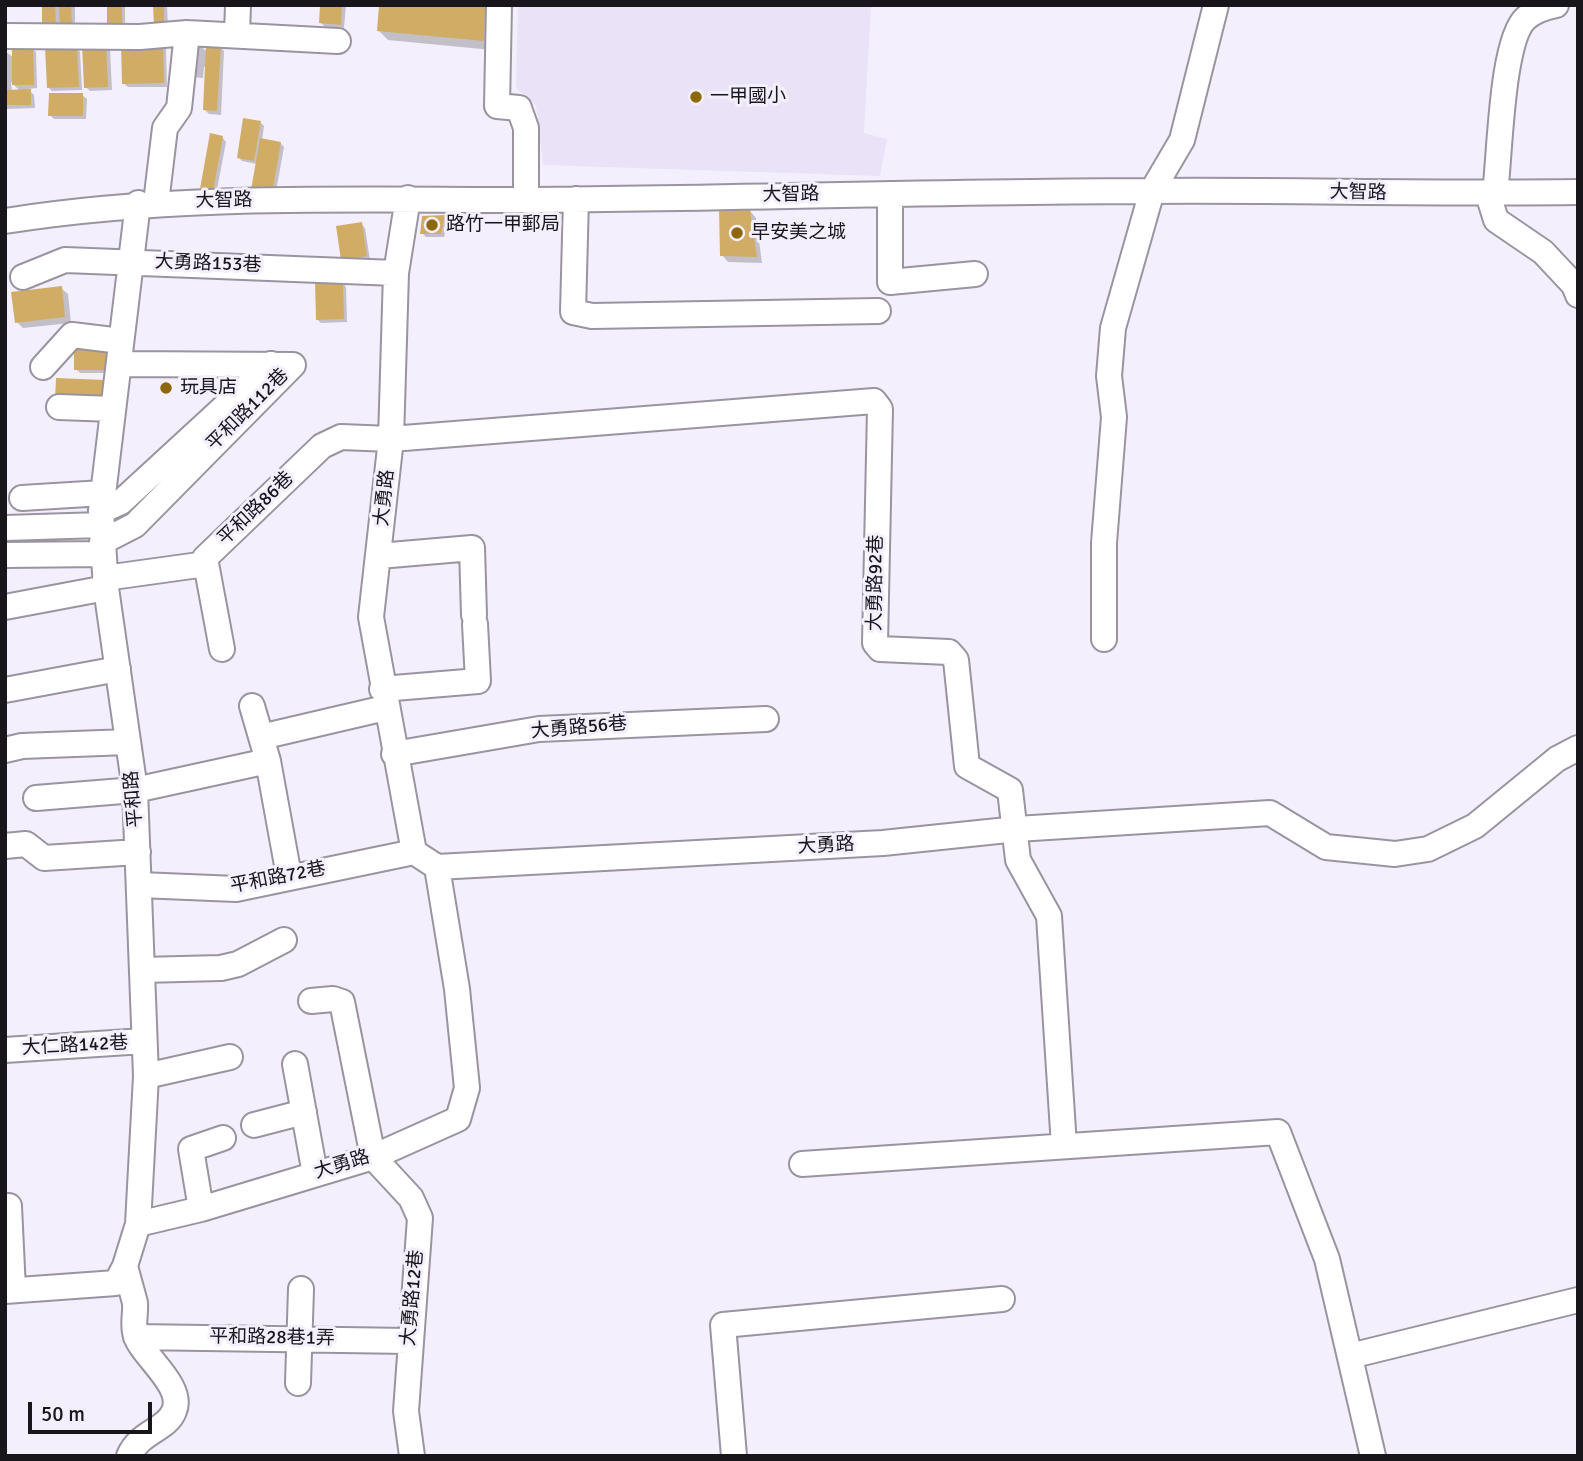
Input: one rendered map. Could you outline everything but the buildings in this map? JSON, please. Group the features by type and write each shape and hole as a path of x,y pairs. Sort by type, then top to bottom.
{"street":[{"path":"237,34 238,5"},
{"path":"499,5 497,106 519,108 526,128 526,199"},
{"path":"1104,639 1104,543 1114,417 1110,376 1113,328 1152,191 1182,139 1216,5"},
{"path":"1556,5 1525,19 1513,38 1492,194 1496,220 1543,252 1574,285 1578,295"},
{"path":"5,36 140,37 187,33 338,41"},
{"name":"平和路","path":"125,1266 138,1224 146,1076 135,790 103,541 113,409 131,262 165,128 179,108 187,33"},
{"name":"大智路","path":"5,220 147,203 408,198 526,199 1152,191 1492,194 1578,192"},
{"path":"890,194 890,282 975,274"},
{"name":"大勇路","path":"408,198 396,273 391,439 371,617 414,852"},
{"path":"576,198 573,312 592,316 878,311"},
{"name":"大勇路153巷","path":"23,276 65,260 396,273"},
{"name":"平和路112巷","path":"43,367 72,335 120,352 271,364 121,502 103,541"},
{"name":"大勇路92巷","path":"391,439 874,401 880,409 875,643 880,649 949,652 956,660 967,766 1010,790 1017,830 1018,860 1049,916 1064,1146"},
{"path":"58,407 113,409"},
{"name":"平和路86巷","path":"222,649 205,558 322,446 341,437 391,439"},
{"path":"22,498 103,541"},
{"path":"5,528 103,541 206,564"},
{"path":"5,555 103,541"},
{"path":"5,607 103,541"},
{"path":"261,737 384,699 478,681 472,548 379,556"},
{"path":"5,690 118,669"},
{"path":"253,706 268,761 289,877"},
{"name":"大勇路56巷","path":"394,754 539,730 766,719"},
{"path":"5,750 22,746 128,742"},
{"name":"大勇路","path":"138,1224 201,1209 373,1157 458,1119 467,1088 457,989 437,867 883,843 1017,830 1270,813 1326,847 1395,854 1427,849 1475,826 1557,759 1578,748"},
{"path":"36,798 135,790 268,761"},
{"path":"5,846 26,844 44,858 138,852"},
{"path":"414,852 437,867"},
{"name":"平和路72巷","path":"140,885 236,889 414,852"},
{"path":"142,970 221,968 238,964 284,940"},
{"path":"311,1001 333,999 342,1002 373,1157"},
{"name":"大仁路142巷","path":"5,1050 144,1041"},
{"path":"146,1076 230,1057"},
{"path":"295,1064 315,1174"},
{"path":"254,1125 304,1112"},
{"path":"802,1164 1278,1132 1327,1259 1373,1456"},
{"path":"201,1209 191,1149 223,1138"},
{"name":"大勇路12巷","path":"373,1157 411,1198 420,1218 406,1411 412,1456"},
{"path":"9,1206 9,1290 116,1283 125,1266"},
{"path":"125,1266 135,1305 135,1336 163,1374 175,1395 176,1406 170,1418 137,1439 129,1456"},
{"path":"298,1383 301,1289"},
{"path":"734,1456 723,1325 1002,1299"},
{"path":"1350,1356 1578,1300"},
{"name":"平和路28巷1弄","path":"135,1336 409,1341"}],"shaded area":[{"name":"一甲國小","path":"518,5 871,5 864,133 887,139 880,176 543,165 536,106 516,88"}],"place":[{"name":"一甲國小","path":"696,97"},
{"name":"路竹一甲郵局","path":"432,225"},
{"name":"早安美之城","path":"737,233"},
{"name":"玩具店","path":"166,388"}]}
